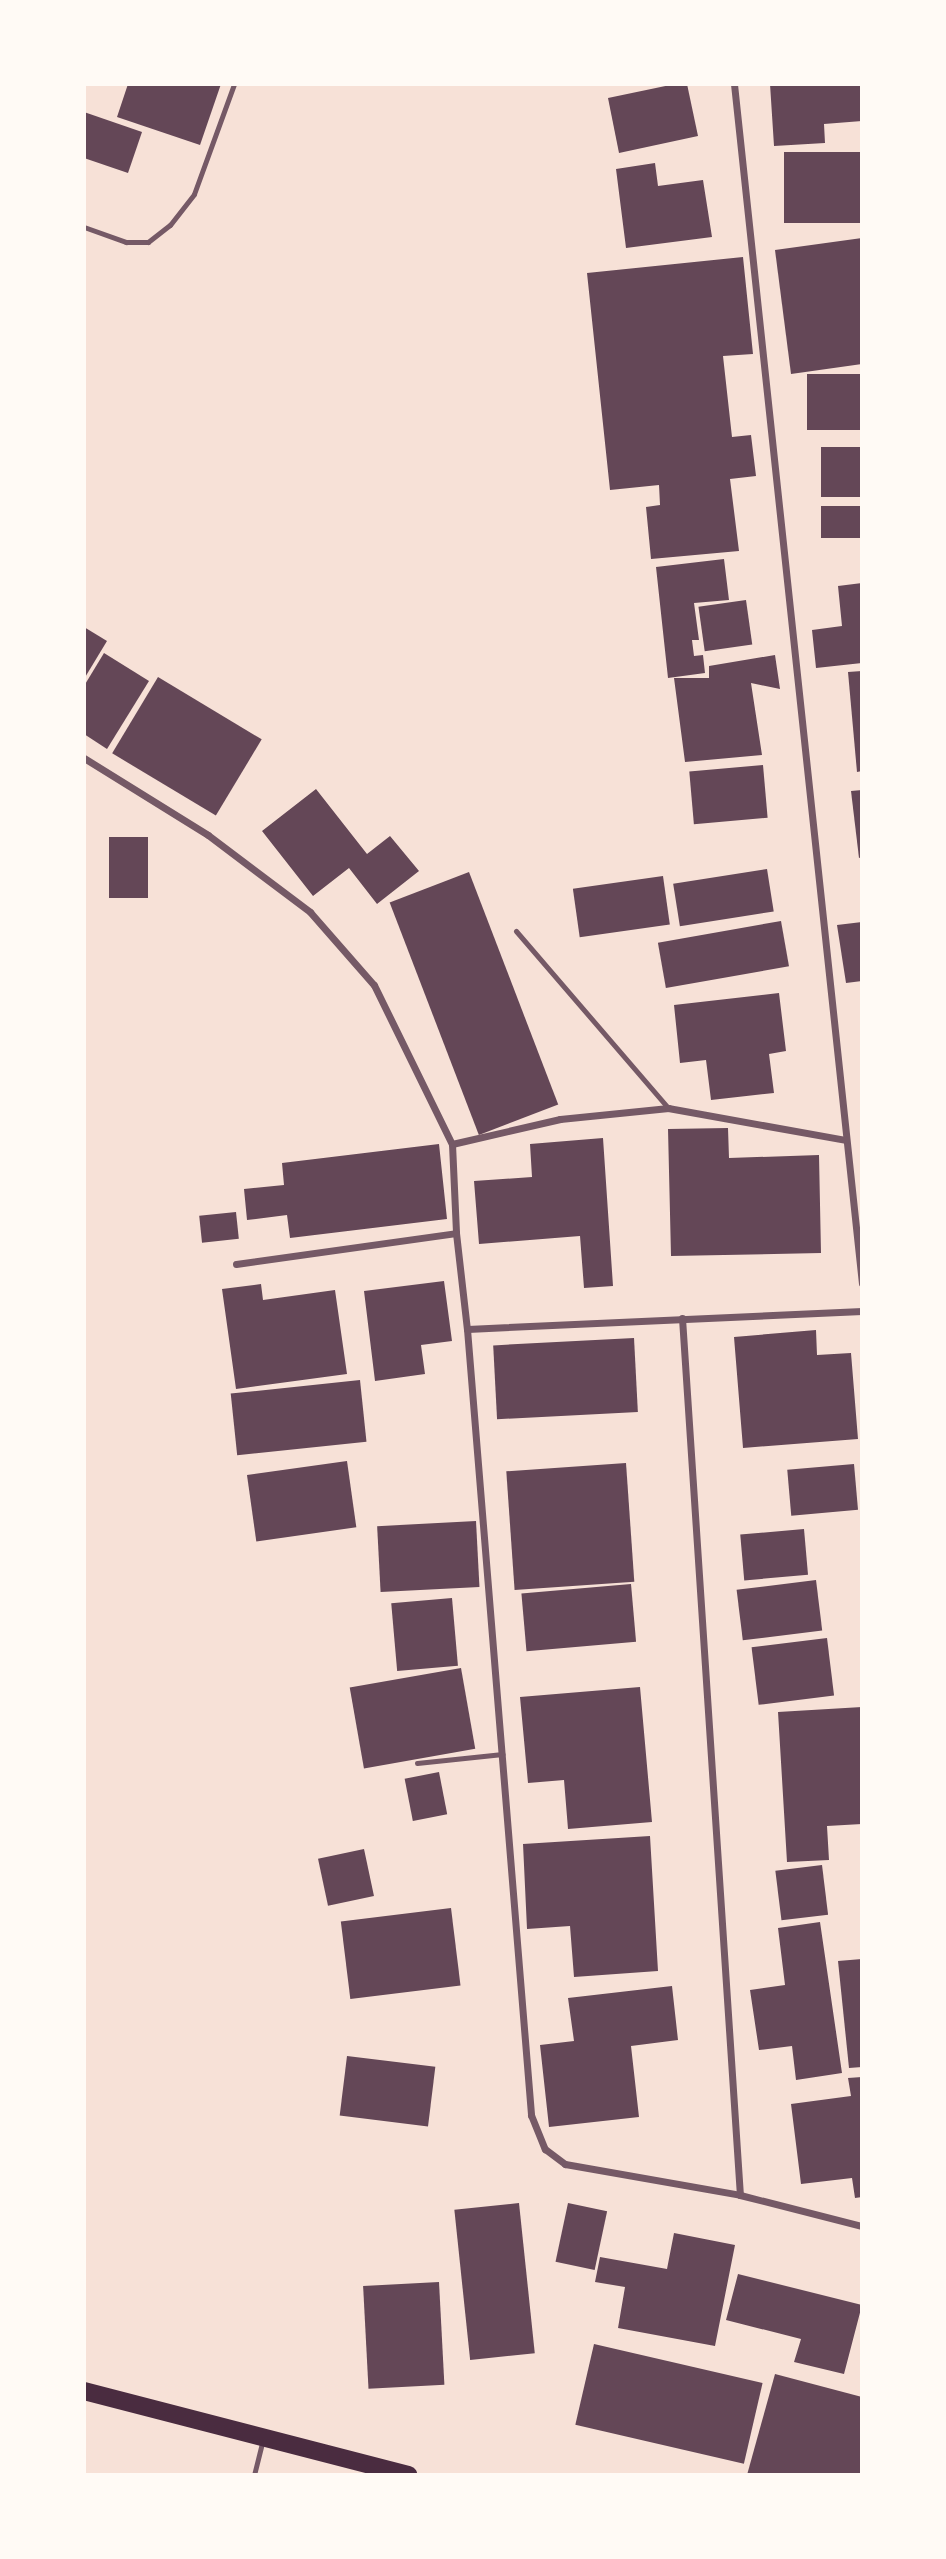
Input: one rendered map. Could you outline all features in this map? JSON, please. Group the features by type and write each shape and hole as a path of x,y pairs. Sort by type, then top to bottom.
{"main road":[{"path":"84,2392 408,2475"}],"street":[{"path":"734,84 862,1283"},
{"path":"84,758 208,835 310,912 374,985 452,1144 456,1233 467,1329 531,2115 545,2149 565,2164 740,2195 862,2227"},
{"path":"452,1144 560,1119 668,1108 845,1140"},
{"path":"236,1264 456,1233"},
{"path":"467,1329 862,1311"},
{"path":"682,1318 740,2195"}],"lane":[{"path":"84,227 126,242 148,242 170,225 194,194 234,84"},
{"path":"516,931 668,1108"},
{"path":"416,1763 503,1754"},
{"path":"254,2475 264,2437"}],"building":[{"path":"128,84 221,84 200,145 117,117"},
{"path":"687,84 698,136 619,153 608,98"},
{"path":"770,84 862,84 862,121 824,124 825,143 774,146"},
{"path":"84,112 142,132 128,173 84,158"},
{"path":"784,152 862,152 862,223 784,223"},
{"path":"655,163 658,186 703,180 712,237 626,248 616,169"},
{"path":"862,238 862,364 791,374 775,250"},
{"path":"743,257 753,354 723,356 732,437 751,435 756,476 730,479 739,551 651,559 646,507 660,505 659,485 610,490 587,273"},
{"path":"807,374 862,374 862,430 807,430"},
{"path":"821,447 862,447 862,497 821,497"},
{"path":"821,506 862,506 862,538 821,538"},
{"path":"724,559 729,600 694,603 699,640 692,640 694,656 703,655 705,673 668,678 656,567"},
{"path":"862,583 862,663 816,668 812,630 842,626 838,586"},
{"path":"746,600 752,645 705,651 698,607"},
{"path":"84,627 107,641 84,679"},
{"path":"104,653 149,681 107,749 84,734 84,686"},
{"path":"775,655 780,689 751,683 762,755 685,762 674,678 709,678 709,666"},
{"path":"862,671 862,771 857,772 848,672"},
{"path":"158,677 262,739 216,816 112,753"},
{"path":"763,765 768,818 694,824 689,771"},
{"path":"316,789 367,854 390,836 419,871 377,904 349,868 313,896 262,831"},
{"path":"862,790 862,857 859,858 851,791"},
{"path":"109,837 148,837 148,898 109,898"},
{"path":"767,869 774,911 680,926 673,884"},
{"path":"469,872 558,1104 479,1135 390,902"},
{"path":"663,876 670,925 580,937 573,889"},
{"path":"781,921 789,966 666,988 658,943"},
{"path":"862,922 862,981 846,983 837,925"},
{"path":"779,993 786,1051 769,1054 774,1093 711,1100 706,1060 680,1063 674,1005"},
{"path":"728,1128 729,1158 819,1155 821,1253 671,1256 668,1129"},
{"path":"603,1138 613,1286 584,1288 580,1236 479,1244 474,1181 532,1177 530,1144"},
{"path":"439,1144 447,1219 290,1238 287,1215 247,1220 244,1189 284,1185 282,1163"},
{"path":"236,1212 239,1239 202,1243 199,1216"},
{"path":"444,1281 452,1341 421,1345 425,1374 375,1381 364,1291"},
{"path":"261,1284 263,1300 335,1290 347,1374 236,1389 222,1289"},
{"path":"816,1330 817,1355 851,1353 858,1439 743,1448 734,1337"},
{"path":"634,1338 638,1412 497,1419 493,1345"},
{"path":"360,1380 366,1442 237,1455 231,1394"},
{"path":"347,1461 356,1527 256,1541 247,1475"},
{"path":"626,1463 634,1582 515,1590 506,1471"},
{"path":"854,1464 858,1510 791,1516 787,1470"},
{"path":"476,1521 479,1587 381,1592 377,1526"},
{"path":"804,1529 808,1575 744,1580 740,1535"},
{"path":"816,1580 822,1631 743,1640 737,1590"},
{"path":"631,1584 636,1642 526,1651 521,1594"},
{"path":"452,1598 458,1666 397,1671 391,1603"},
{"path":"827,1638 834,1696 759,1705 752,1647"},
{"path":"461,1668 475,1749 364,1768 350,1688"},
{"path":"640,1687 652,1822 568,1829 564,1780 528,1783 520,1697"},
{"path":"862,1707 862,1824 827,1826 829,1860 787,1862 778,1712"},
{"path":"439,1772 447,1814 413,1821 405,1779"},
{"path":"650,1836 658,1971 574,1977 570,1926 527,1929 523,1844"},
{"path":"364,1849 374,1896 328,1906 318,1859"},
{"path":"822,1865 828,1915 781,1920 775,1871"},
{"path":"451,1908 461,1985 350,1999 341,1922"},
{"path":"820,1922 842,2073 796,2080 792,2046 759,2050 750,1990 785,1985 778,1928"},
{"path":"862,1959 862,2067 849,2068 838,1961"},
{"path":"672,1986 678,2040 631,2046 639,2117 549,2127 540,2045 574,2041 568,1998"},
{"path":"347,2056 435,2067 428,2126 340,2116"},
{"path":"862,2077 862,2197 855,2198 852,2178 801,2184 791,2104 851,2096 848,2078"},
{"path":"519,2203 535,2353 470,2360 454,2210"},
{"path":"568,2203 607,2211 595,2270 556,2262"},
{"path":"674,2233 735,2245 715,2346 618,2328 625,2287 595,2282 600,2257 667,2269"},
{"path":"738,2274 862,2305 844,2374 794,2362 801,2339 726,2320"},
{"path":"439,2282 444,2385 368,2389 363,2286"},
{"path":"594,2344 763,2383 744,2464 575,2425"},
{"path":"775,2374 862,2397 862,2475 747,2475"}]}
